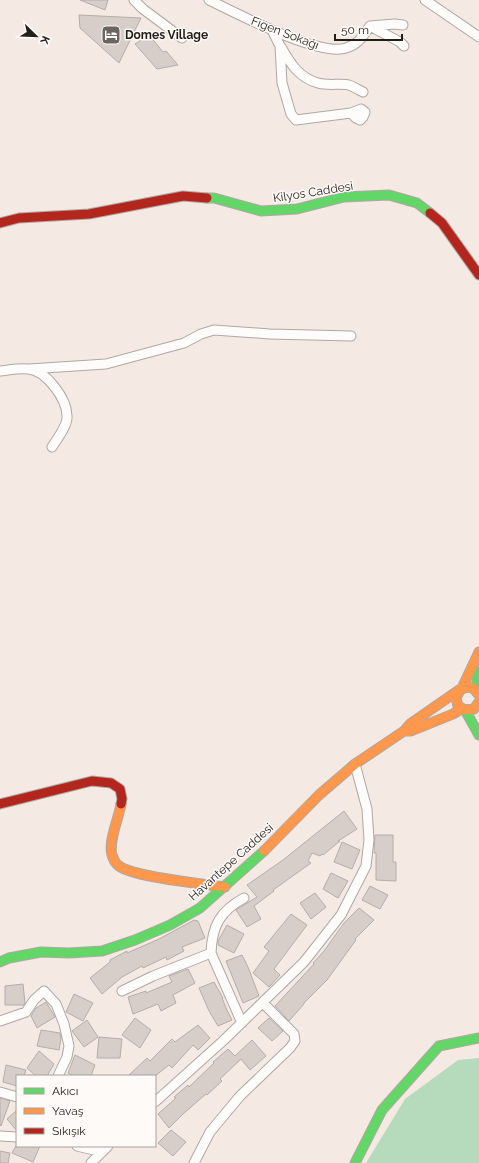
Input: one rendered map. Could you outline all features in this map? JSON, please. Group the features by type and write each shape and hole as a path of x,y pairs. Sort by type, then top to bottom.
{"street":[{"path":"134,0 143,9 182,38"},
{"name":"Figen Sokağı","path":"209,0 272,30 325,48 345,49 359,42 370,26"},
{"path":"425,0 479,37"},
{"path":"370,26 395,24 403,26"},
{"path":"370,26 400,42 404,46"},
{"path":"272,30 293,67 302,75 318,83 348,85 363,92"},
{"path":"280,46 282,84 291,114 296,120 351,113"},
{"name":"Kilyos Caddesi","path":"0,223 19,218 89,214 183,196 214,198 261,211 297,209 344,197 389,195 417,203 442,223 479,275"},
{"path":"0,371 106,364 184,343 201,334 214,330 270,334 351,336"},
{"path":"30,369 41,375 55,386 65,405 68,417 62,431 52,447"},
{"path":"479,652 461,689 457,694 456,702 479,735"},
{"path":"478,693 477,680 479,672"},
{"path":"461,689 470,687 478,693"},
{"name":"Havantepe Caddesi","path":"0,962 9,958 40,952 69,953 102,951 135,940 170,925 200,908 272,844 319,795 355,764 404,731 410,724 461,689"},
{"name":"Havantepe Caddesi","path":"404,731 411,731 463,710 473,709 479,702"},
{"path":"156,1101 242,1023 304,962 341,915 366,866 369,840 366,809 355,764"},
{"path":"0,804 92,781 104,780 118,787 122,793 123,802 112,842 112,858 118,867 131,872 151,876 225,887"},
{"path":"242,1023 211,953 211,940 218,920 231,905 244,898"},
{"path":"122,991 153,976 211,953"},
{"path":"0,1021 26,1012 34,1000 44,990 56,1004 64,1024 69,1046 68,1057 59,1075"},
{"path":"194,1163 210,1132 240,1096 290,1048 295,1041 294,1034 262,1003"},
{"path":"355,1163 382,1110 439,1046 479,1038"},
{"path":"0,1092 16,1097"},
{"path":"0,1136 16,1137"},
{"path":"86,1147 105,1149"},
{"path":"92,1163 105,1149"}],"green space":[{"path":"479,1058 479,1163 366,1163 405,1099 458,1060"}],"building":[{"path":"80,0 108,0 105,10"},
{"name":"Domes Village","path":"79,15 141,18 119,63 80,28"},
{"path":"149,35 163,52 166,51 178,65 157,69 135,44"},
{"path":"344,811 357,829 338,841 340,841 323,855 322,854 320,856 312,853 308,861 311,863 273,890 274,891 254,906 261,919 247,927 236,910 257,897 247,885 283,860"},
{"path":"375,835 393,835 393,862 396,862 396,881 376,880 376,853 374,853"},
{"path":"342,842 360,850 352,869 334,862"},
{"path":"331,873 348,881 338,898 323,889"},
{"path":"370,886 388,895 380,909 362,900"},
{"path":"315,893 326,907 311,919 300,903"},
{"path":"359,908 374,920 355,939 356,940 327,980 304,1003 289,1021 275,1006 314,964 313,963 324,951 344,923"},
{"path":"291,914 307,925 274,969 280,975 269,987 253,973 269,951 264,947"},
{"path":"194,920 198,921 205,938 182,947 184,951 167,960 166,957 143,968 142,966 122,977 102,994 90,978 110,962 110,960 127,951 127,953 159,939"},
{"path":"227,925 244,934 234,953 218,945 218,941"},
{"path":"242,955 259,996 243,1003 226,961"},
{"path":"188,969 195,983 173,995 176,1003 161,1011 158,1004 133,1014 128,997 146,991 146,993 172,982 169,976"},
{"path":"214,982 223,998 232,1020 218,1026 209,1011 199,988"},
{"path":"23,984 24,1005 5,1005 5,986"},
{"path":"74,994 93,1003 83,1021 66,1012"},
{"path":"46,1002 55,1017 37,1028 31,1016 36,1008"},
{"path":"135,1018 151,1030 140,1048 122,1035"},
{"path":"269,1018 283,1031 272,1041 258,1028"},
{"path":"87,1020 98,1037 84,1047 72,1031"},
{"path":"198,1025 210,1038 198,1050 193,1045 172,1068 169,1065 156,1075 129,1075 147,1058 150,1061 172,1039 175,1042"},
{"path":"41,1030 60,1033 61,1038 59,1050 37,1046"},
{"path":"99,1037 122,1039 120,1058 97,1058"},
{"path":"252,1040 266,1056 250,1070 241,1059 220,1079 222,1081 169,1128 158,1114 176,1098 174,1097 188,1085 189,1087 228,1049 235,1056"},
{"path":"39,1051 54,1064 48,1075 35,1075 27,1068"},
{"path":"75,1055 95,1065 91,1075 71,1075 68,1073"},
{"path":"6,1065 26,1070 24,1075 16,1075 16,1086 3,1082"},
{"path":"0,1098 10,1101 1,1126 0,1125"},
{"path":"16,1111 16,1130 7,1119"},
{"path":"171,1130 186,1142 173,1156 158,1143"},
{"path":"16,1146 40,1147 33,1162 12,1153"},
{"path":"0,1151 10,1153 8,1163 0,1163"}],"traffic: fast":[{"path":"207,198 214,198 261,211 297,209 344,197 389,195 417,203 430,213"},
{"path":"477,692 479,672"},
{"path":"465,710 479,735"},
{"path":"0,962 9,958 41,952 69,953 102,951 135,940 170,925 200,908 264,851"},
{"path":"355,1163 382,1110 439,1046 479,1038"}],"traffic: slow":[{"path":"462,688 479,652"},
{"path":"479,695 473,688 467,687 460,690 456,698 458,706 465,710 474,709 479,702"},
{"path":"264,851 319,795 355,764 404,731 410,724 459,690"},
{"path":"404,731 411,731 453,714 461,709"},
{"path":"121,804 111,843 112,855 118,865 137,873 225,887"}],"traffic: jam":[{"path":"0,223 19,218 89,214 183,196 207,198"},
{"path":"430,213 442,223 479,275"},
{"path":"0,804 92,781 111,783 120,789 122,799 121,804"}],"place":[{"name":"Domes Village","path":"111,35"}]}
